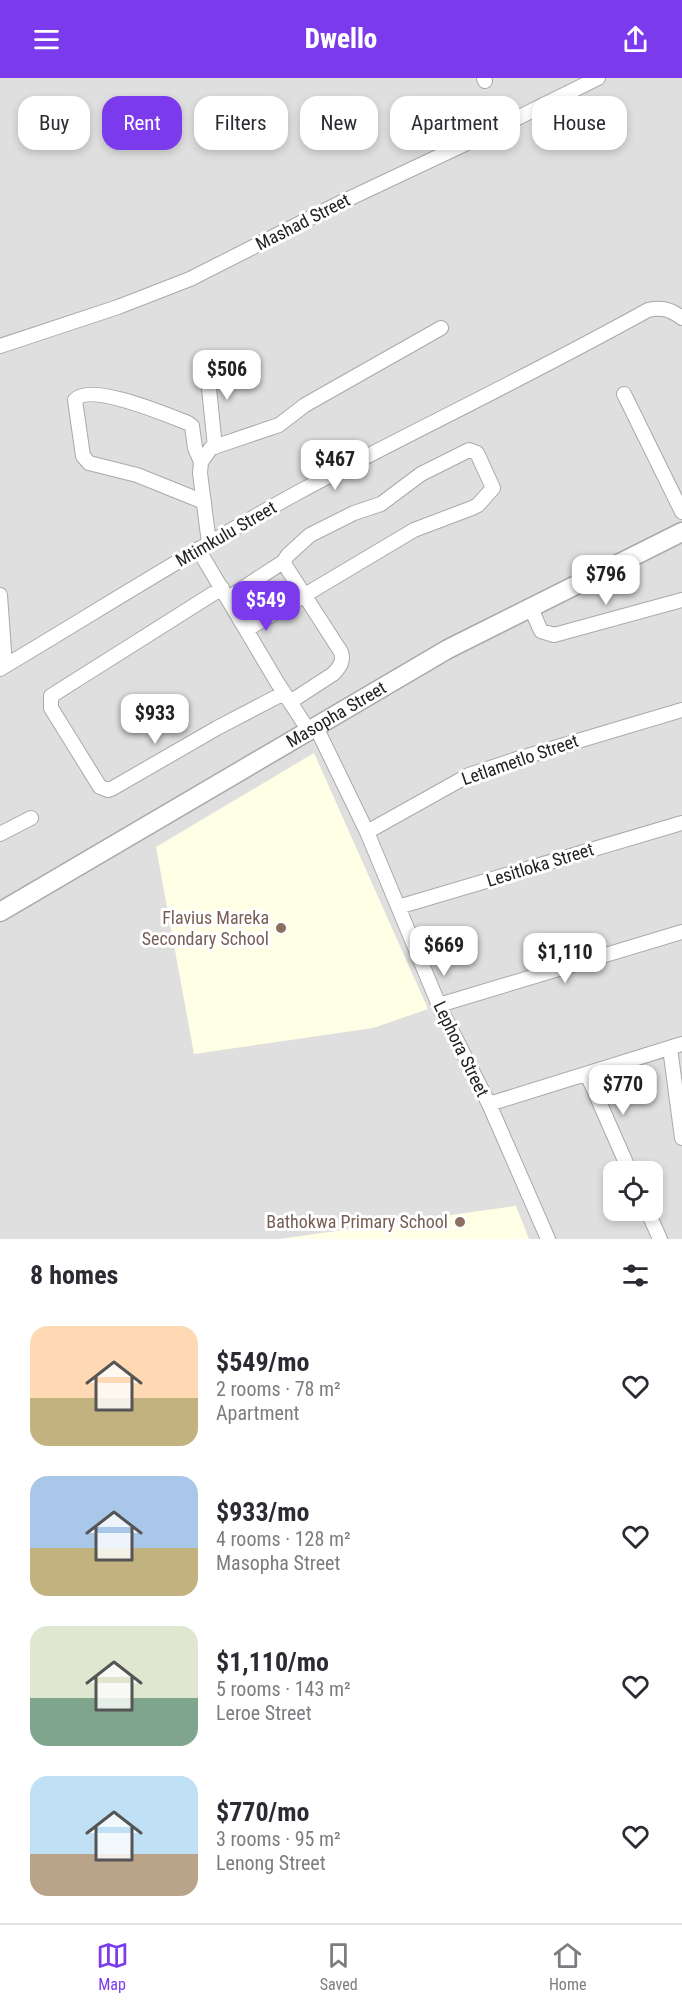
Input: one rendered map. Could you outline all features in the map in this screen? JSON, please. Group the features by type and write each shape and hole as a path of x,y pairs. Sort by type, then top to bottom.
{"street":[{"name":"Mashad Street","path":"0,346 118,307 190,279 342,202 598,78"},
{"name":"Mtimkulu Street","path":"3,667 204,546 374,452 558,360 648,310 664,308 682,318"},
{"path":"204,546 204,502 200,473 201,462 206,453 215,447 279,425 304,405 441,328"},
{"path":"206,359 215,447"},
{"path":"624,393 682,512"},
{"path":"201,462 194,444 192,426 188,423 109,397 87,394 75,400 84,456 89,463 137,475 204,502"},
{"path":"246,630 304,596 414,530 478,505 493,488 477,453 469,450 421,474 381,504 329,524 302,542 283,562 225,593 51,696 51,708 100,787 108,790 113,788 188,744 287,697 339,669 343,657 341,652 304,596 283,562"},
{"name":"Masopha Street","path":"0,912 396,678 530,606 682,532"},
{"name":"Lephora Street","path":"204,546 225,593 246,630 287,697 312,729 367,832 439,1005 489,1104 548,1239"},
{"path":"0,595 3,667"},
{"path":"530,606 541,631 554,635 682,600"},
{"name":"Letlametlo Street","path":"367,832 469,775 682,710"},
{"path":"0,834 31,818"},
{"name":"Lesitloka Street","path":"398,907 682,823"},
{"path":"439,1005 682,932"},
{"path":"489,1104 676,1046 682,1138"},
{"path":"587,1074 625,1161"},
{"path":"652,1221 660,1239"}],"shaded area":[{"path":"0,78 682,78 682,1239 0,1239"},
{"name":"Flavius Mareka Secondary School","path":"314,753 428,1009 373,1028 194,1054 156,847"},
{"name":"Bathokwa Primary School","path":"515,1206 529,1239 279,1239"}],"place":[{"name":"Flavius Mareka Secondary School","path":"281,928"},
{"name":"Bathokwa Primary School","path":"460,1222"}]}
